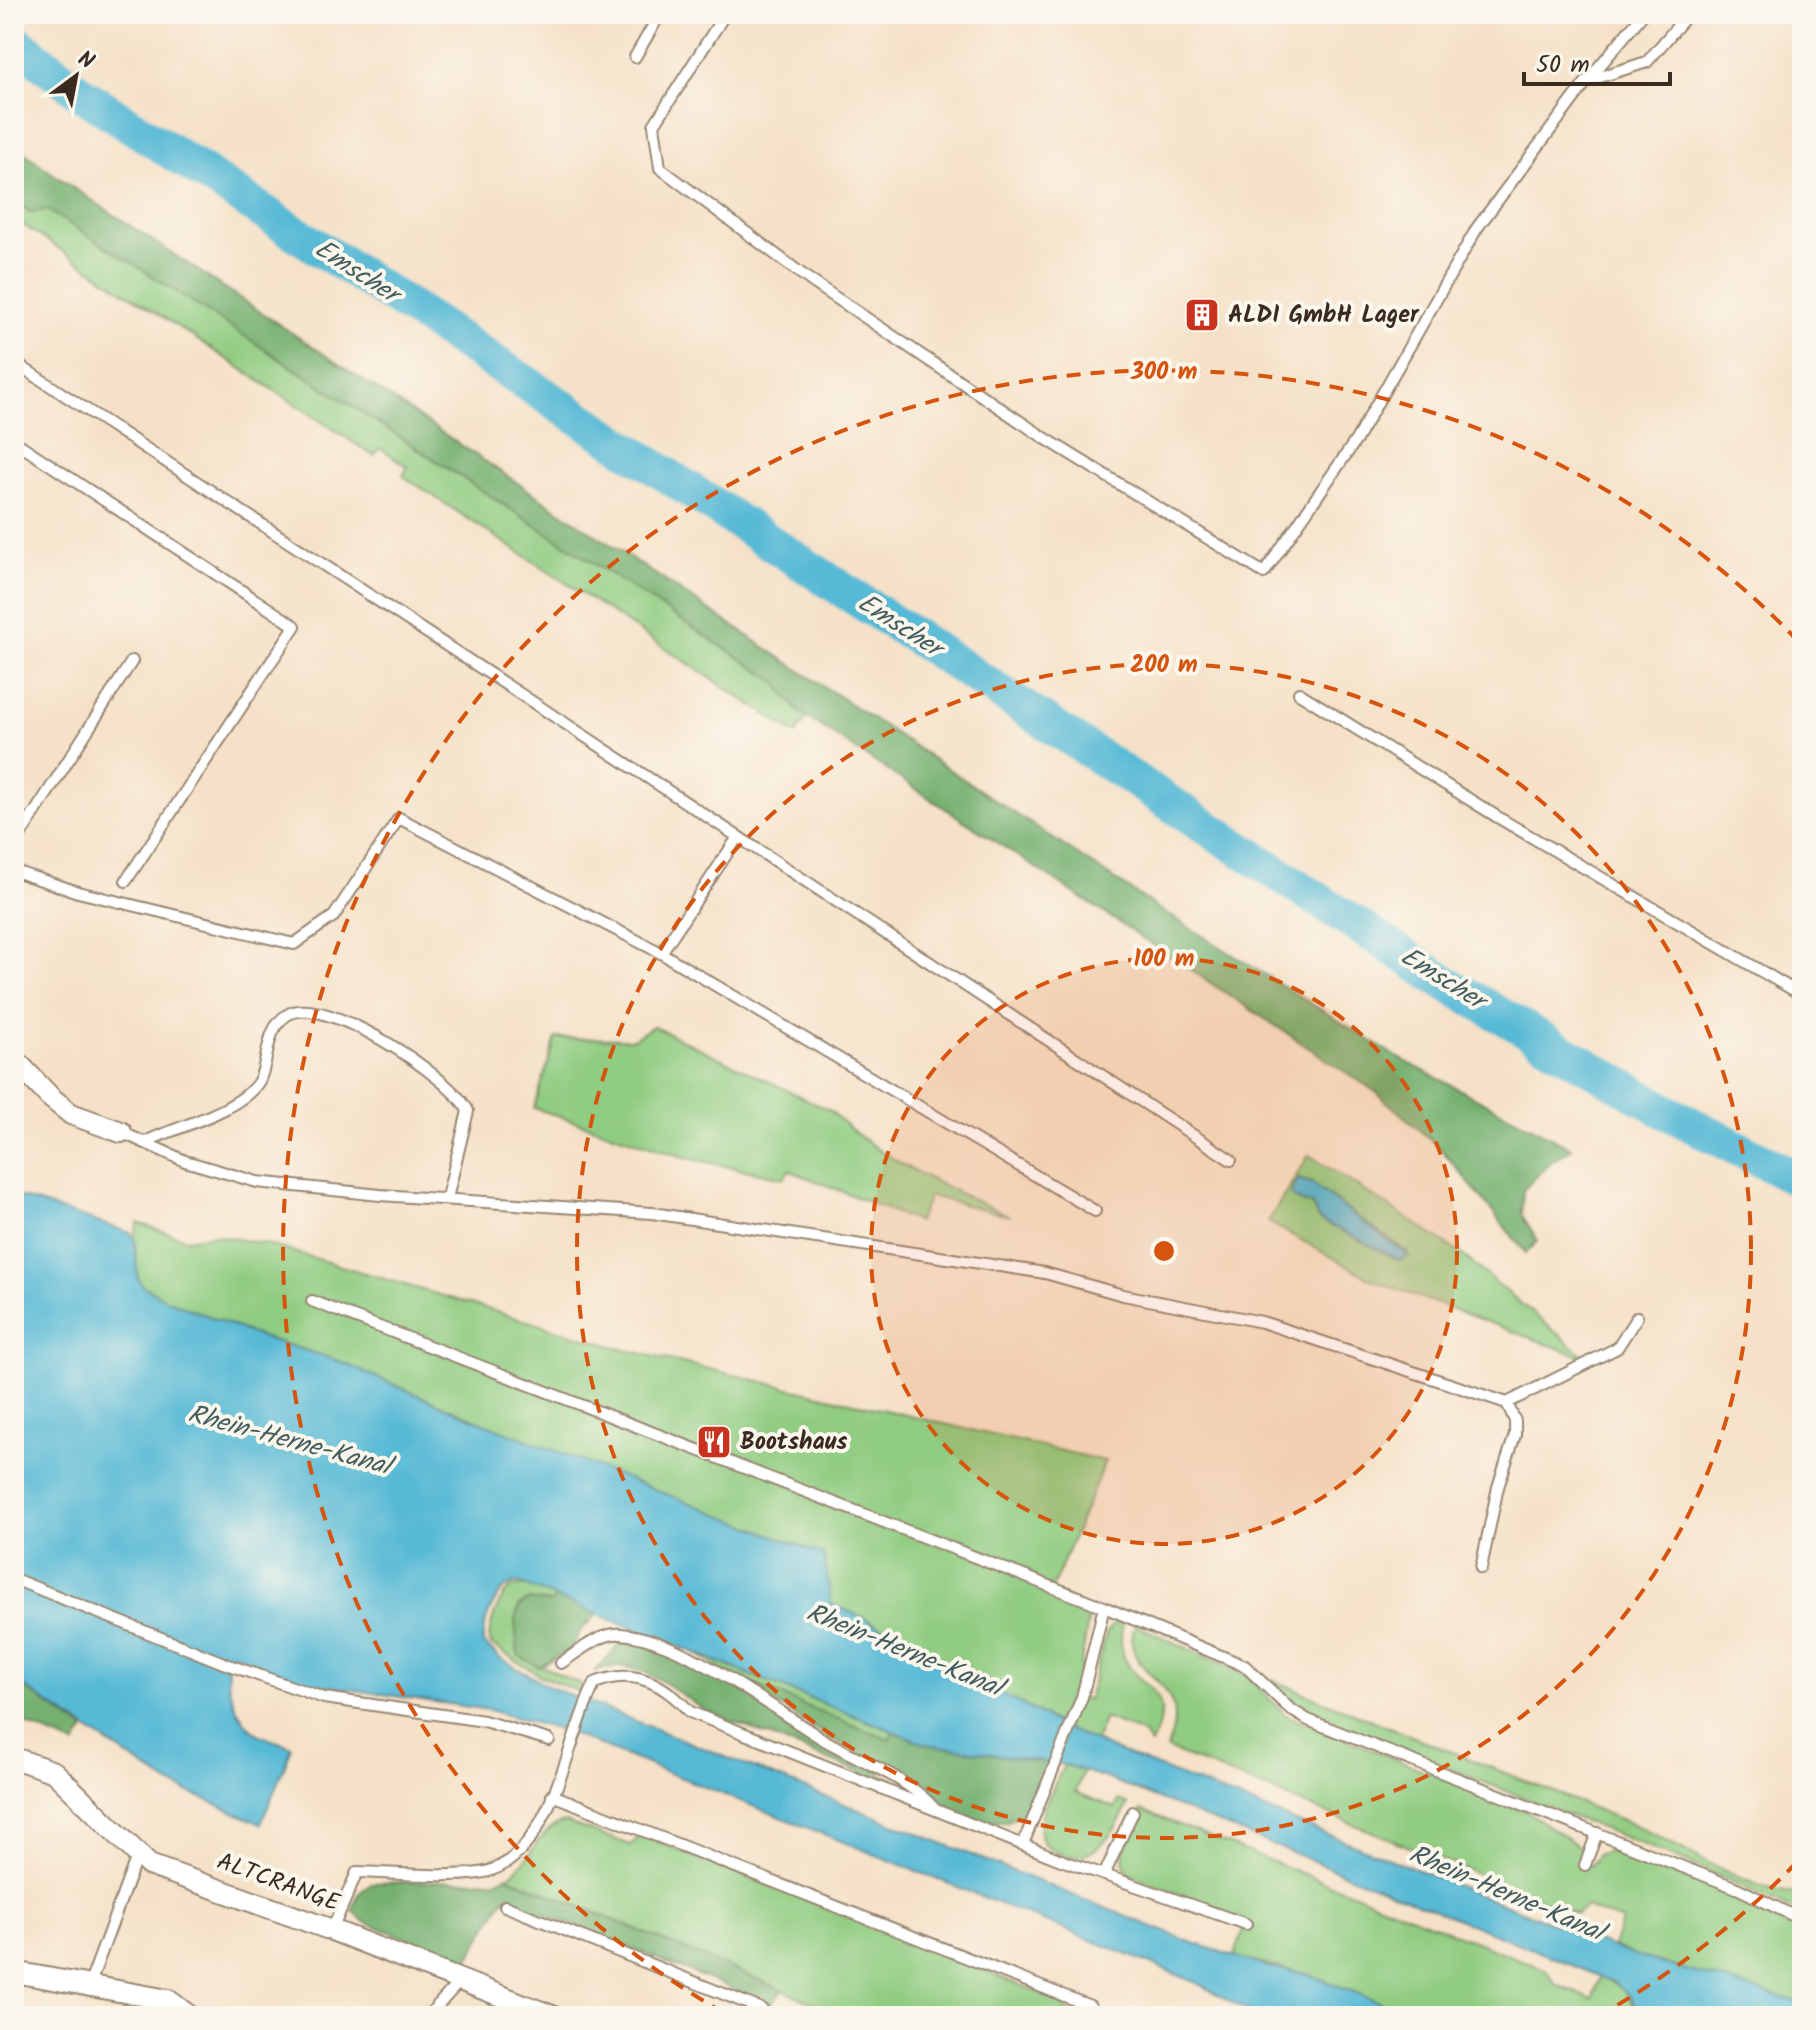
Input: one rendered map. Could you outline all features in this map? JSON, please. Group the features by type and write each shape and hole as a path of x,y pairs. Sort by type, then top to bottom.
{"street":[{"path":"14,1059 71,1114 121,1132"},
{"name":"ALTCRANGE","path":"14,1758 54,1772 149,1865 461,1980 525,2011 552,2016"},
{"path":"14,1972 168,2000 189,2016"}],"lane":[{"path":"635,57 660,14"},
{"path":"725,14 654,125 660,168 811,281 1043,437 1264,573 1356,440 1477,228 1587,81 1643,14"},
{"path":"1587,81 1647,62 1688,14"},
{"path":"14,362 1231,1160"},
{"path":"14,441 295,626 126,881"},
{"path":"14,845 132,661"},
{"path":"1299,693 1499,818 1802,995"},
{"path":"14,871 78,892 294,944 334,916 399,818 661,953 1095,1211"},
{"path":"661,953 738,837"},
{"path":"147,1141 237,1103 251,1092 261,1078 276,1027 289,1014 311,1009 346,1021 419,1064 462,1099 468,1111 447,1198"},
{"path":"121,1132 147,1141 185,1161 257,1182 380,1195 727,1222 1045,1273 1123,1295 1262,1322 1507,1403 1617,1348 1637,1317"},
{"path":"312,1301 1104,1607 1245,1666 1290,1709 1308,1720 1739,1889 1802,1920"},
{"path":"1481,1568 1498,1487 1515,1435 1515,1421 1507,1403"},
{"path":"14,1579 226,1664 324,1698 484,1721 549,1740"},
{"path":"1023,1844 1082,1697 1104,1607"},
{"path":"561,1663 609,1634 641,1638 707,1666 827,1741 918,1791 936,1810"},
{"path":"332,1930 357,1872 480,1873 498,1868 524,1847 542,1823 595,1683 615,1675 638,1676 670,1690 690,1712 936,1810 1246,1924"},
{"path":"552,1795 1090,2006 1086,2016"},
{"path":"1105,1873 1133,1812"},
{"path":"1585,1865 1597,1833"},
{"path":"89,1986 138,1853"},
{"path":"505,1906 761,2009 769,2016"},
{"path":"428,2016 461,1980"}],"green space":[{"path":"14,145 63,181 1153,905 1397,1057 1572,1148 1548,1164 1523,1190 1522,1215 1538,1241 1526,1253 1442,1150 1376,1092 799,712 775,681 129,261 47,210 30,212 14,201"},
{"path":"14,201 30,212 47,210 129,261 775,681 807,717 796,734 403,476 408,467 380,448 374,456 14,219"},
{"path":"653,1026 831,1111 892,1158 1010,1216 929,1196 918,1222 789,1170 784,1178 687,1158 534,1108 556,1038 633,1039"},
{"path":"1309,1155 1460,1253 1581,1353 1580,1356 1375,1281 1268,1222","holes":["1311,1183 1407,1252 1398,1260 1314,1207"]},
{"path":"138,1223 186,1239 213,1235 266,1244 626,1350 1105,1461 1051,1591 1085,1608 1089,1614 1076,1695 1088,1700 1107,1631 1114,1624 1123,1623 1121,1642 1124,1657 1160,1703 1161,1719 1151,1745 1144,1734 1105,1718 1095,1741 1075,1734 862,1617 831,1604 805,1548 486,1424 336,1360 258,1336 167,1300 143,1286 138,1279 134,1237"},
{"path":"525,1585 557,1598 549,1603 529,1600 515,1620 519,1655 582,1685 580,1692 541,1676 491,1645 490,1632 498,1606 511,1588"},
{"path":"557,1598 598,1614 581,1630 571,1649 538,1667 518,1655 515,1620 519,1606 529,1600 549,1603"},
{"path":"1135,1625 1247,1675 1285,1715 1526,1811 1581,1848 1580,1864 1590,1866 1598,1854 1620,1848 1747,1899 1802,1926 1802,2003 1630,1954 1613,1946 1622,1921 1586,1907 1576,1914 1167,1749 1174,1724 1172,1705 1165,1691 1136,1657 1132,1643"},
{"path":"622,1642 640,1644 705,1668 920,1796 703,1710 666,1684 638,1670 609,1667 594,1672"},
{"path":"695,1653 893,1731 889,1740 728,1674"},
{"path":"728,1674 889,1740 893,1731 926,1744 1049,1763 1036,1803 1029,1811 1005,1822 980,1821 954,1810 925,1788 832,1739"},
{"path":"1271,1679 1634,1825 1740,1878 1783,1892 1802,1893 1802,1914 1695,1865 1305,1712"},
{"path":"14,1680 85,1730 75,1745 14,1719"},
{"path":"1064,1765 1084,1770 1075,1792 1115,1808 1119,1800 1128,1804 1117,1826 1101,1845 1081,1856 1053,1851 1040,1834 1044,1808"},
{"path":"1141,1810 1545,1969 1556,1985 1592,1999 1601,1976 1626,1991 1639,2016 1414,2016 1308,1974 1234,1958 1246,1921 1129,1874 1123,1857 1124,1849"},
{"path":"565,1822 631,1845 641,1835 1061,2001 1071,2016 819,2016 823,2007 506,1876 522,1864 547,1831"},
{"path":"506,1876 783,1990 771,2004 504,1898 467,1962 364,1922 353,1910 358,1894 371,1883 498,1880"}],"water":[{"path":"1298,1179 1311,1183 1409,1256 1399,1260 1318,1219 1312,1205 1290,1194"},
{"name":"Rhein-Herne-Kanal","path":"14,1195 131,1233 138,1279 143,1286 168,1300 258,1336 336,1360 486,1424 824,1555 831,1604 862,1617 1063,1727 1630,1954 1802,2003 1802,2016 1639,2016 1631,1997 1614,1982 1106,1778 1065,1765 926,1744 519,1583 511,1585 497,1597 488,1616 483,1643 501,1659 550,1687 1193,1943 1268,1967 1308,1974 1414,2016 1257,2016 1197,1983 1151,1964 566,1732 489,1710 308,1683 232,1653 228,1682 239,1713 255,1732 292,1747 261,1824 168,1783 14,1680"}],"waterway":[{"name":"Emscher","path":"14,40 81,93 1449,985 1667,1112 1802,1181"}],"place":[{"name":"ALDI GmbH Lager","path":"1202,315"},
{"name":"Bootshaus","path":"714,1442"}]}
